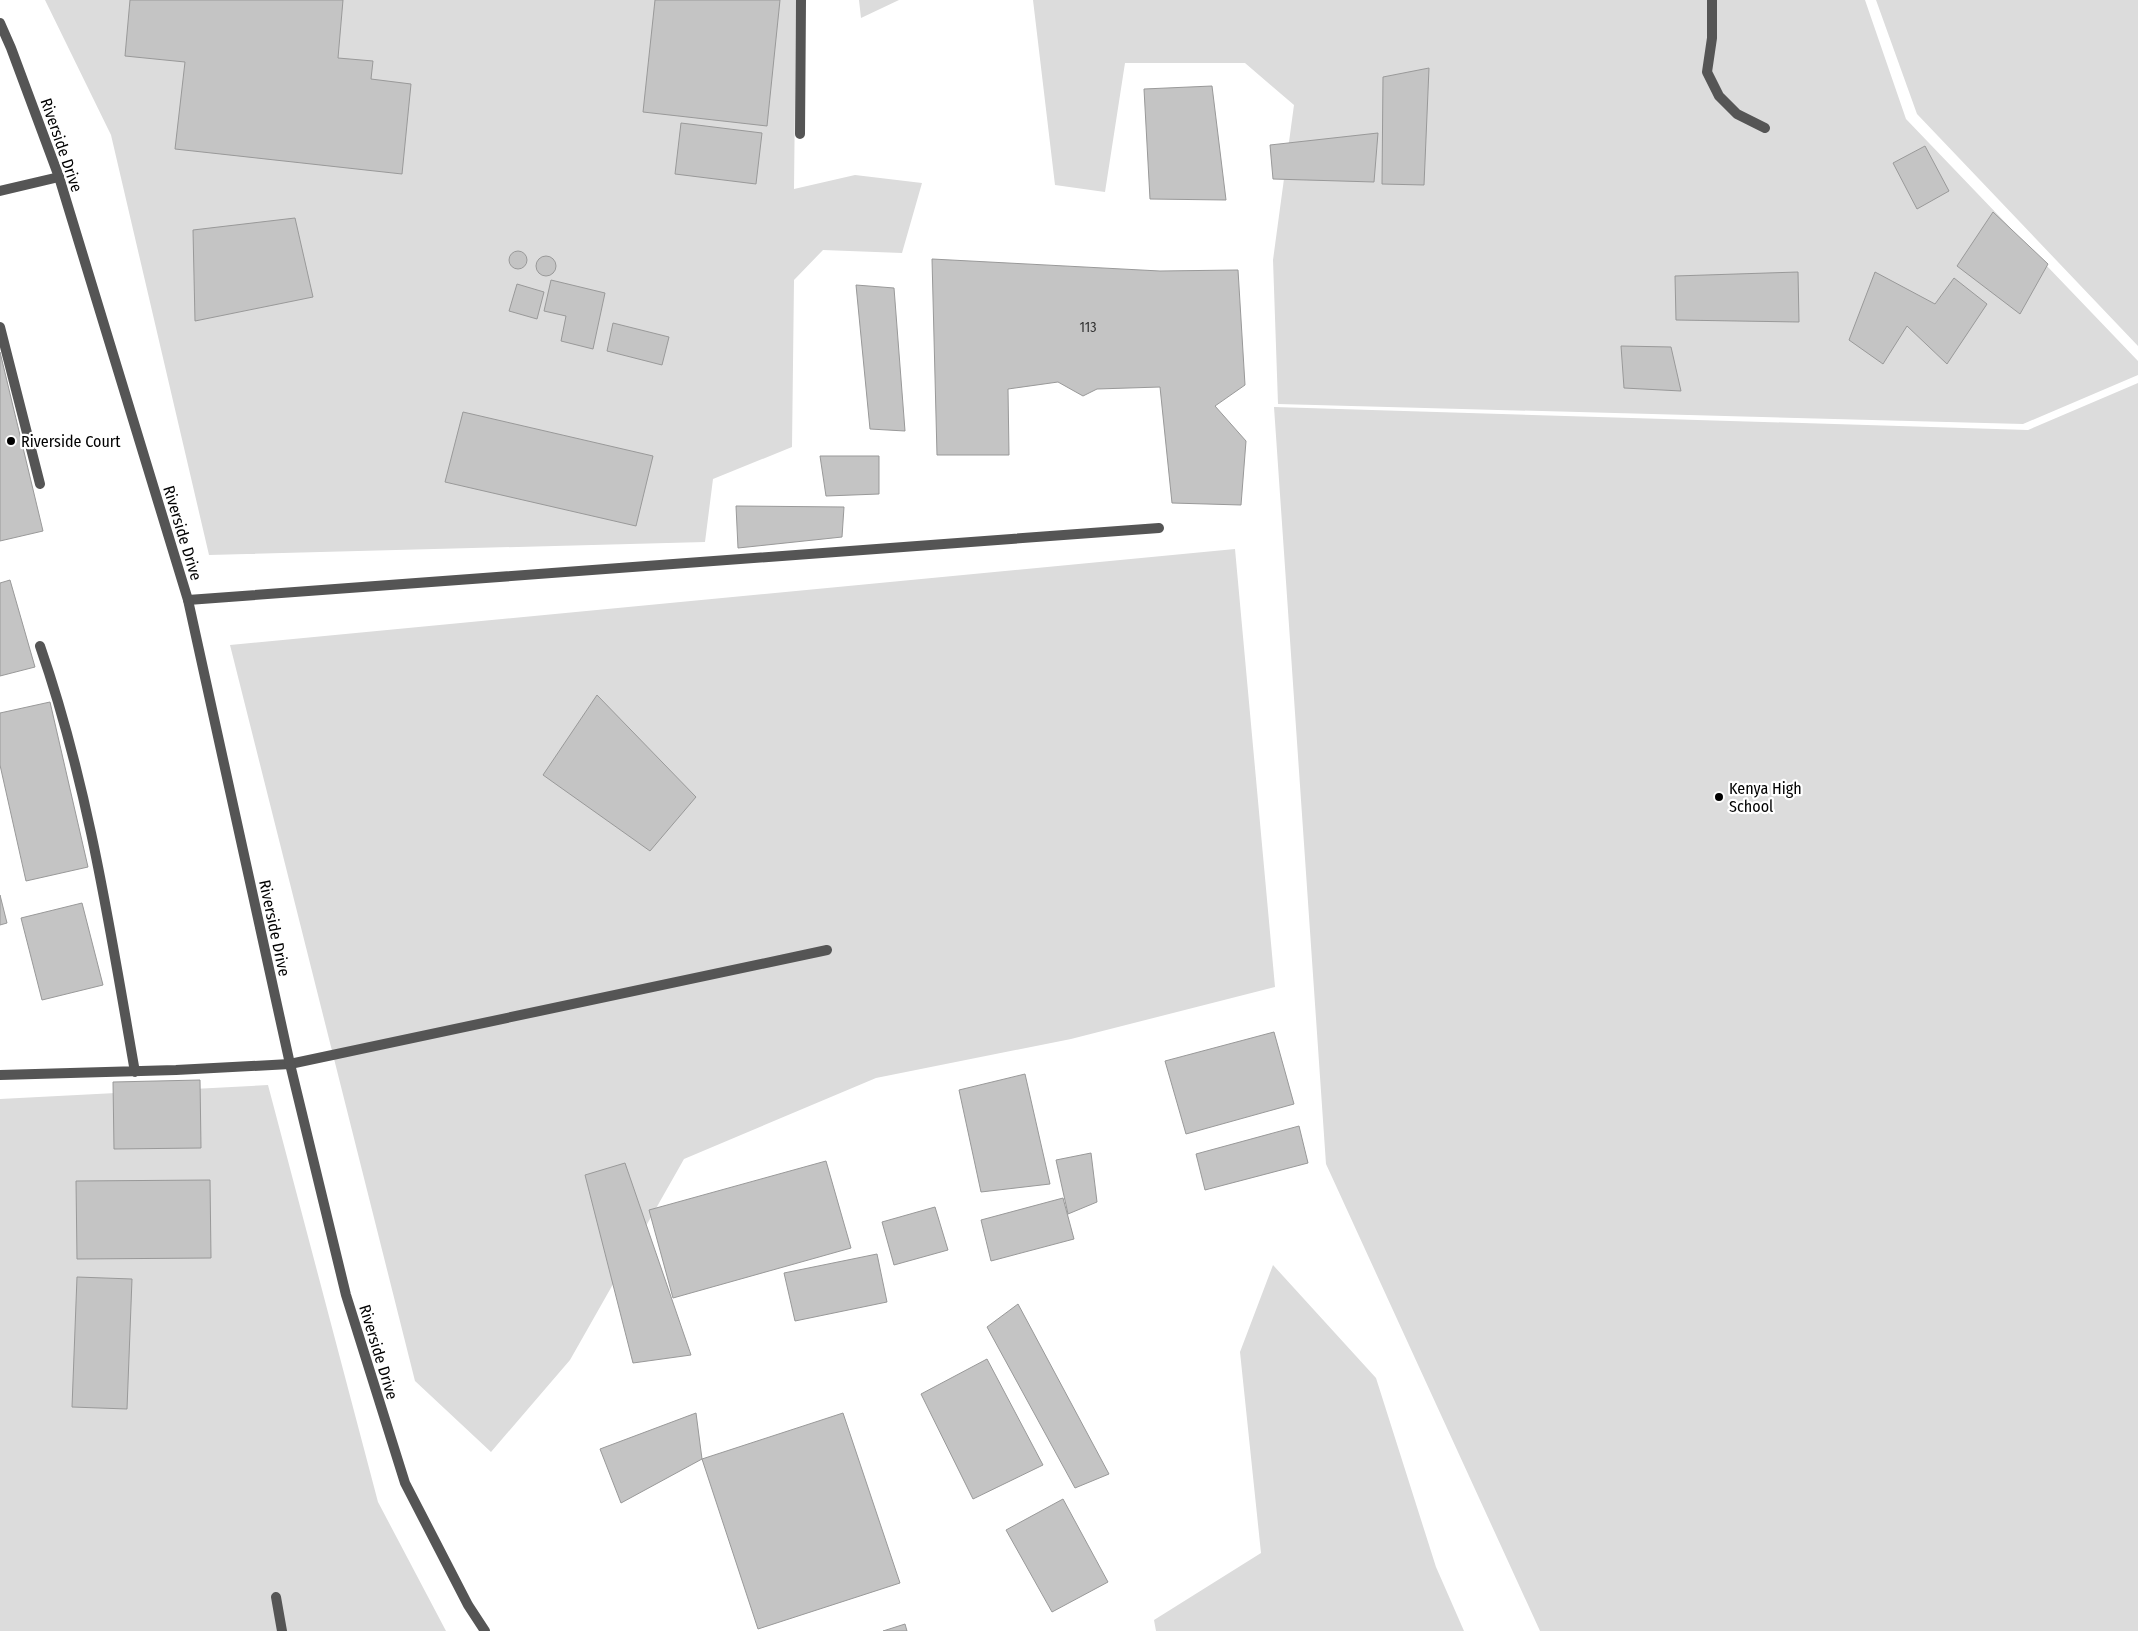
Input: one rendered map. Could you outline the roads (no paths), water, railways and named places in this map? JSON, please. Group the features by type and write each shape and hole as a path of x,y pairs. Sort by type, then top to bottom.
{"street":[{"path":"800,0 800,134"},
{"path":"1712,0 1712,38 1707,72 1719,96 1737,114 1765,128"},
{"name":"Riverside Drive","path":"0,23 59,177 188,600 290,1064 346,1295 405,1483 468,1605 485,1631"},
{"path":"0,191 59,177"},
{"path":"0,327 40,484"},
{"path":"188,600 1159,528"},
{"path":"40,646 84,798 105,902 135,1072"},
{"path":"0,1075 135,1072 290,1064 827,950"},
{"path":"276,1597 282,1631"}],"place":[{"name":"Riverside Court","path":"11,441"},
{"name":"Kenya High School","path":"1719,797"}]}
